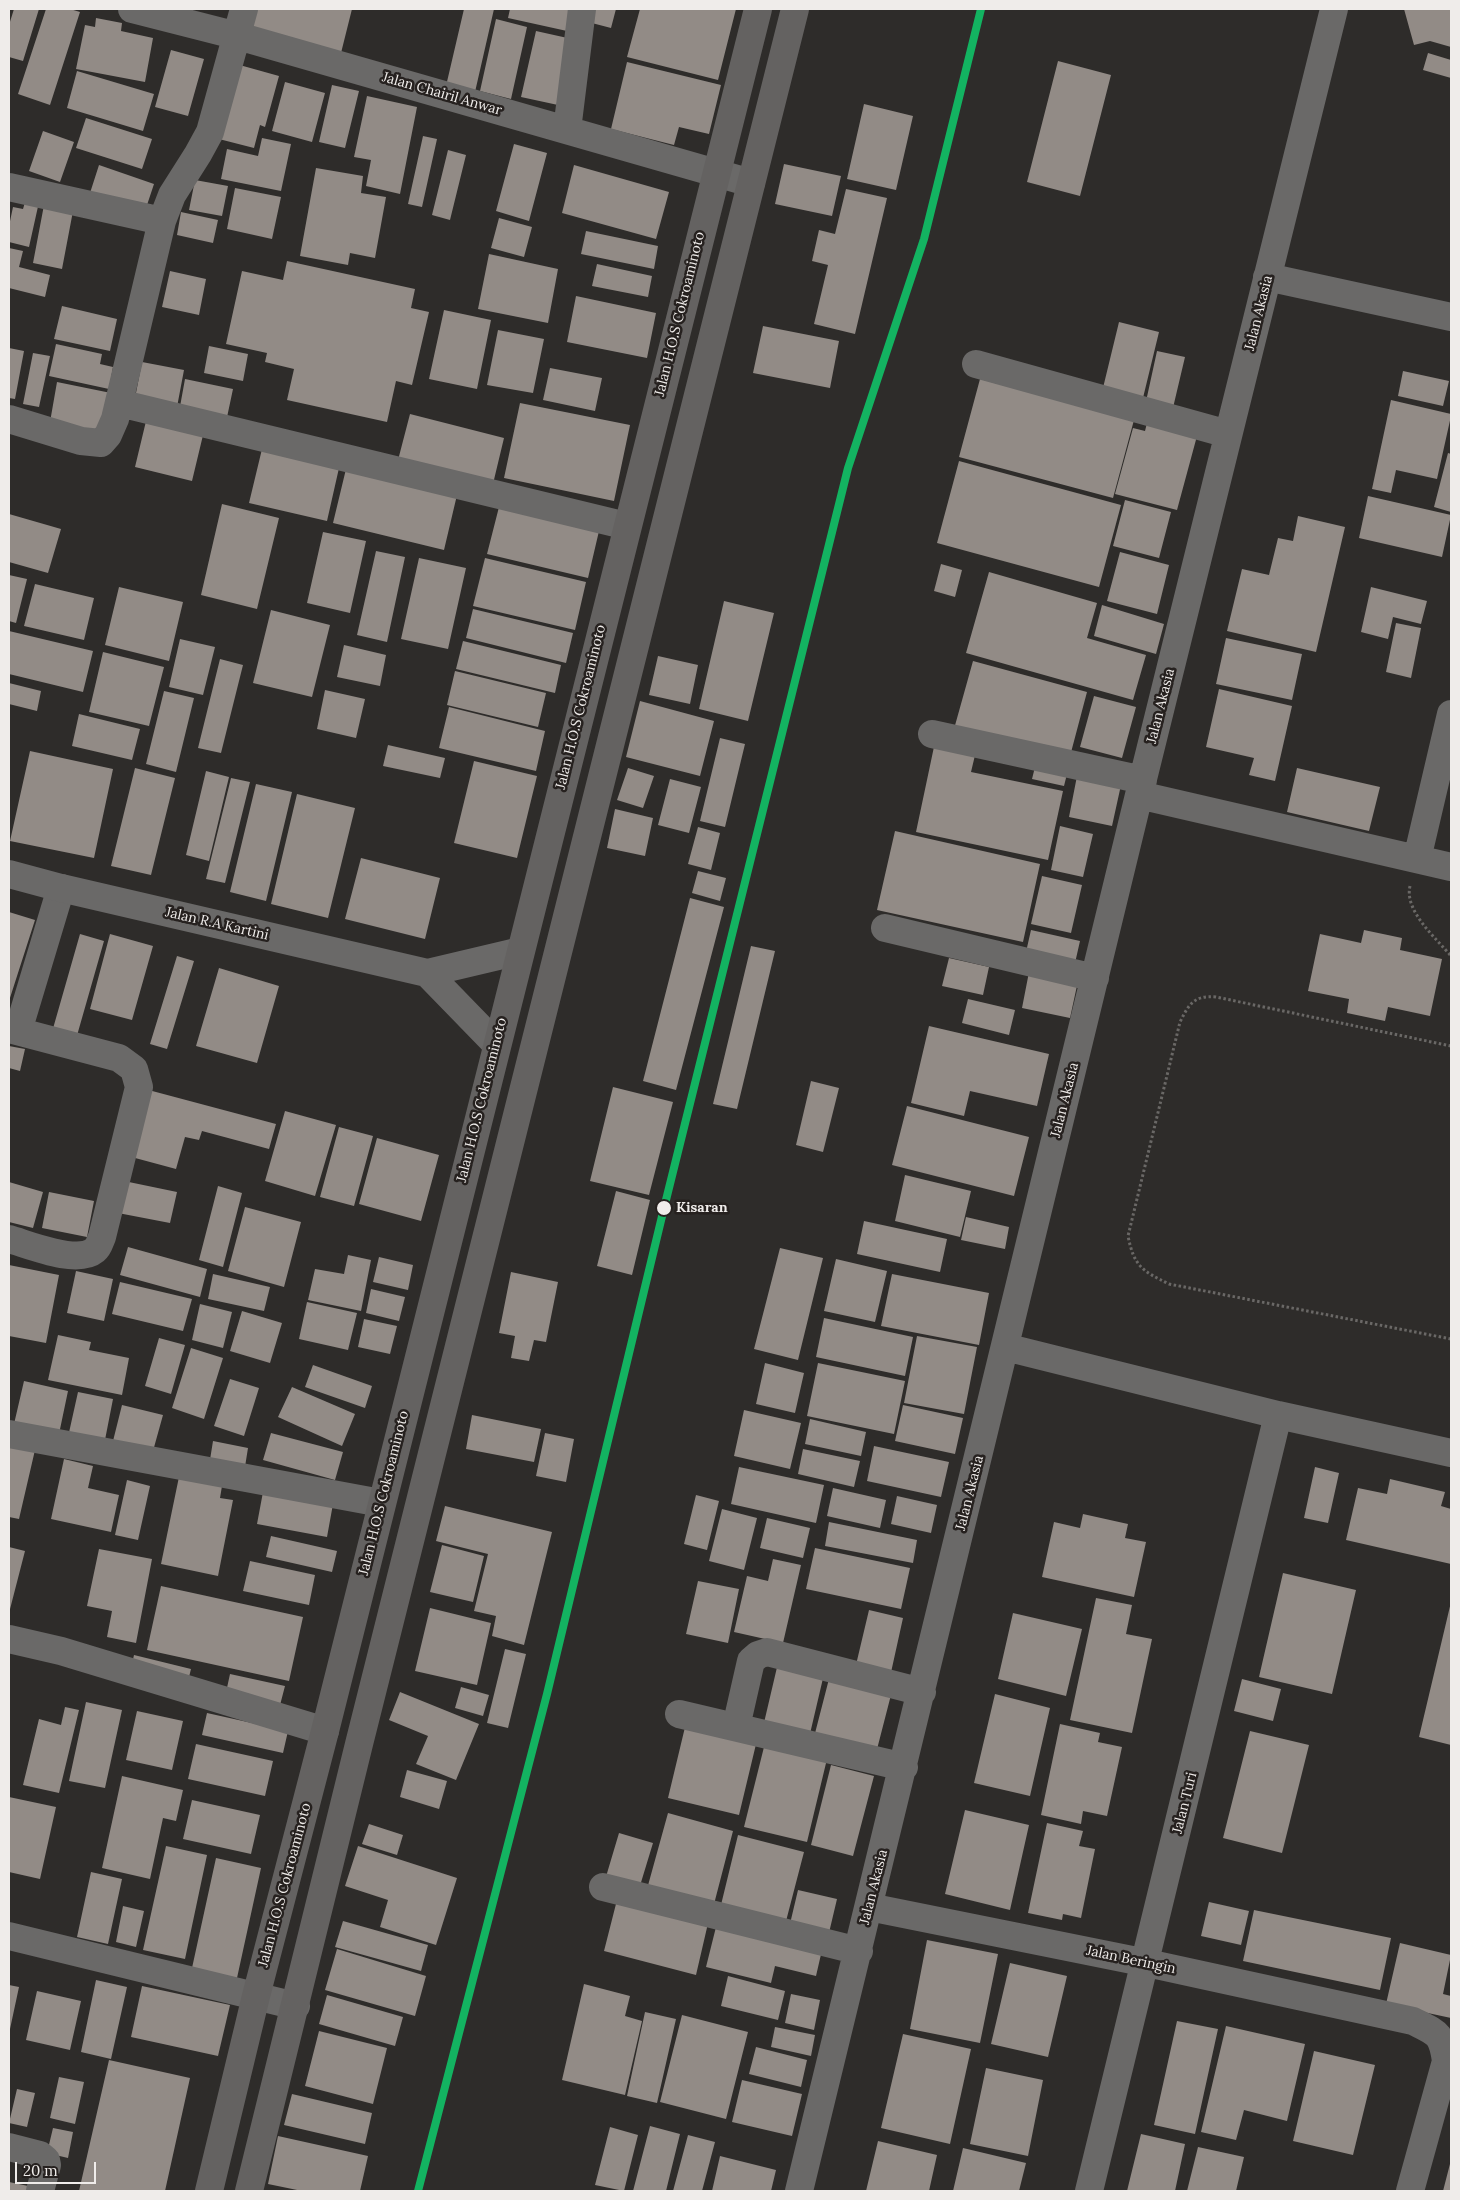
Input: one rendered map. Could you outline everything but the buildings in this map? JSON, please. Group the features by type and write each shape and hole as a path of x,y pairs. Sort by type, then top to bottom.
{"main road":[{"name":"Jalan H.O.S Cokroaminoto","path":"209,2191 256,1996 325,1731 496,1044 758,9"},
{"path":"249,2191 360,1740 795,9"}],"street":[{"name":"Jalan Chairil Anwar","path":"132,9 238,36 716,174 751,182"},
{"path":"9,419 81,441 100,443 108,434 119,403 162,221 172,196 210,132 244,9"},
{"path":"567,130 582,9"},
{"name":"Jalan Akasia","path":"799,2191 904,1767 1141,788 1334,9"},
{"path":"9,187 162,221"},
{"path":"1268,277 1451,317"},
{"path":"976,364 1228,434"},
{"path":"119,403 627,526"},
{"path":"1417,859 1451,714"},
{"path":"932,734 1451,867"},
{"name":"Jalan R.A Kartini","path":"9,874 61,888 427,973"},
{"path":"9,1239 73,1256 86,1255 97,1249 102,1236 139,1087 134,1069 120,1058 14,1030 61,888"},
{"path":"885,928 1095,978"},
{"path":"427,973 520,951"},
{"path":"427,973 496,1044"},
{"path":"1005,1347 1278,1415 1451,1453"},
{"name":"Jalan Turi","path":"1089,2191 1278,1415"},
{"path":"9,1434 381,1503"},
{"path":"9,1639 60,1651 325,1731"},
{"path":"736,1727 751,1661 758,1655 767,1652 922,1692"},
{"path":"679,1714 904,1767"},
{"path":"603,1887 859,1951"},
{"name":"Jalan Beringin","path":"869,1908 1146,1963 1392,2016 1413,2021 1435,2032 1444,2042 1446,2061 1410,2191"},
{"path":"9,1936 296,2006"},
{"path":"9,2147 40,2155 46,2160 47,2165 40,2191"}],"path":[{"path":"1417,859 1409,891 1410,902 1418,917 1451,956"},
{"path":"1451,1046 1216,997 1204,996 1188,1004 1180,1022 1128,1236 1135,1261 1147,1273 1169,1284 1451,1339"}],"transit line":[{"path":"418,2191 547,1694 664,1208 848,468 924,239 981,9"}],"place":[{"name":"Kisaran","path":"664,1208"}]}
